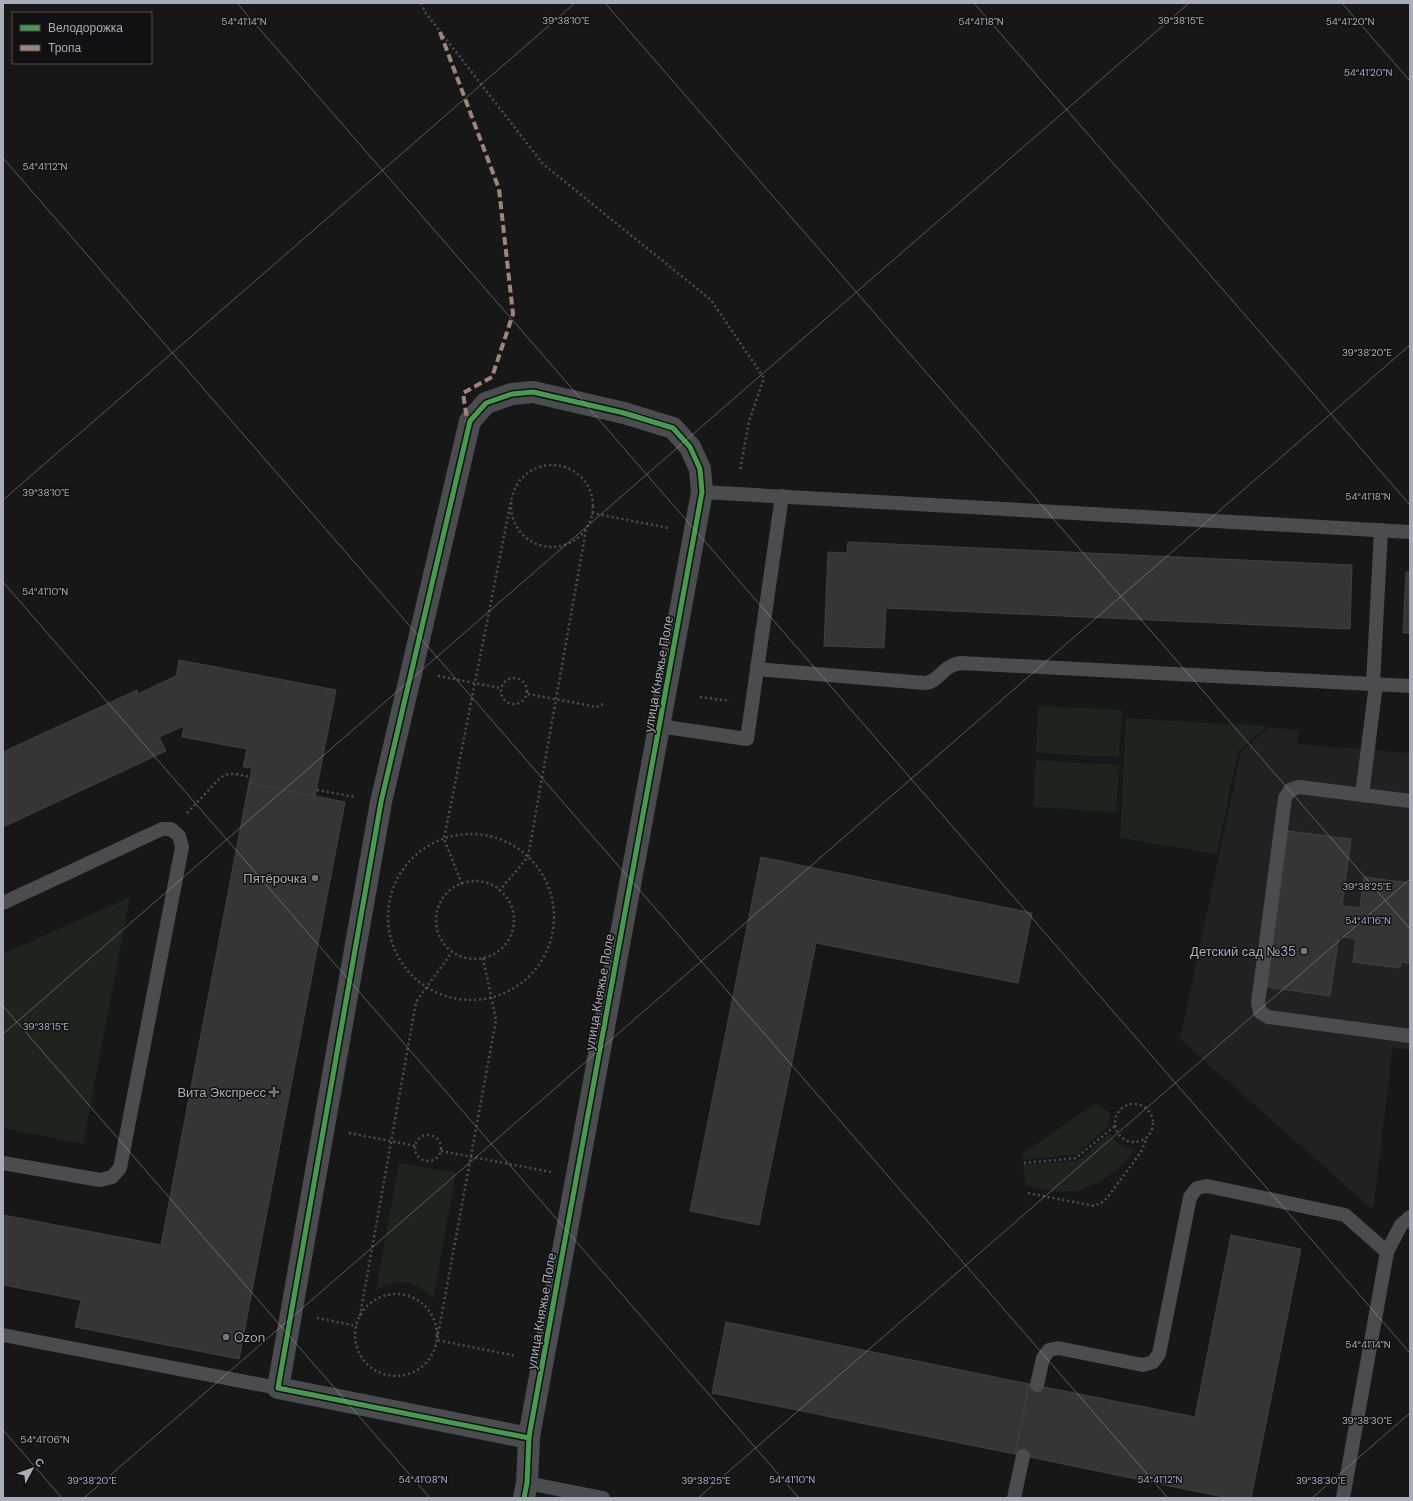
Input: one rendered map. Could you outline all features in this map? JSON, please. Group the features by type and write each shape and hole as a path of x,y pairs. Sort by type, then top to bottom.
{"street":[{"name":"улица Княжье Поле","path":"278,1388 381,802 470,421 486,403 512,394 533,392 624,413 673,428 690,446 700,470 702,492 542,1361 529,1438 525,1491"},
{"path":"278,1388 529,1438"}],"lane":[{"path":"702,492 1410,532"},
{"path":"659,726 747,739 782,496"},
{"path":"1362,795 1374,684 1381,530"},
{"path":"757,669 925,683 931,682 952,664 960,663 1410,686"},
{"path":"1410,801 1299,787 1290,790 1285,798 1258,1003 1260,1012 1268,1017 1410,1036"},
{"path":"3,903 162,829 171,829 179,836 182,847 120,1168 112,1177 100,1180 3,1163"},
{"path":"1037,1385 1043,1358 1049,1350 1058,1348 1143,1365 1153,1362 1159,1354 1190,1197 1196,1188 1207,1186 1345,1215 1354,1221 1387,1252"},
{"path":"1343,1498 1387,1252 1401,1224 1410,1216"},
{"path":"3,1336 278,1388"},
{"path":"1014,1498 1022,1456"},
{"path":"525,1491 603,1498"}],"path":[{"path":"421,3 425,12 543,164 711,300 764,378 749,421 735,494"},
{"path":"462,884 444,840 511,501 515,487 523,476 534,469 548,465 561,466 574,471 584,480 590,491 593,504 592,518 586,530 528,857 499,891"},
{"path":"511,501 512,514 517,527 526,537 538,544 551,547 564,545 576,539 586,530"},
{"path":"592,513 694,533"},
{"path":"412,671 500,688"},
{"path":"517,677 527,686 528,694 519,704 512,704 505,701 501,695 500,688 504,682 510,678 517,677"},
{"path":"528,694 597,707 605,703"},
{"path":"700,697 752,704"},
{"path":"171,829 220,778 226,774 233,773 250,777"},
{"path":"317,790 381,802"},
{"path":"480,834 506,842 528,857 544,878 553,904 553,930 545,956 529,978 507,993 481,1000 453,999 427,988 406,970 392,946 387,918 392,890 405,866 426,847 444,840 452,836 480,834"},
{"path":"468,882 481,882 494,886 503,894 510,905 513,917 512,930 508,941 500,950 488,957 476,959 464,958 452,952 443,943 437,932 436,918 439,906 446,895 456,886 462,884 468,882"},
{"path":"452,952 416,1002 357,1326 356,1343 361,1356 370,1366 382,1373 395,1376 409,1374 420,1368 430,1358 436,1346 496,1020 490,998 483,958"},
{"path":"1028,1193 1094,1206 1101,1203 1107,1198 1141,1152 1152,1131 1154,1122 1152,1114 1145,1107 1138,1104 1129,1104 1121,1108 1116,1116 1115,1126 1117,1133 1123,1139 1131,1143 1140,1142 1147,1138"},
{"path":"1024,1163 1076,1158 1115,1126"},
{"path":"324,1128 416,1146"},
{"path":"431,1135 437,1138 441,1144 441,1151 438,1157 433,1161 426,1161 420,1158 416,1153 416,1146 418,1140 424,1136 431,1135"},
{"path":"441,1151 576,1177"},
{"path":"360,1316 368,1305 379,1297 392,1294 406,1294 418,1300 428,1309 435,1320 437,1340"},
{"path":"291,1313 357,1326"},
{"path":"437,1340 542,1361"}],"shaded area":[{"path":"1038,706 1122,710 1119,757 1036,753"},
{"path":"1126,718 1267,726 1238,751 1217,854 1120,838"},
{"name":"Детский сад №35","path":"1269,727 1299,730 1297,744 1410,753 1410,1050 1393,1048 1373,1210 1180,1039 1241,752"},
{"path":"1036,760 1119,765 1116,812 1033,807"},
{"path":"130,897 83,1144 3,1128 3,954"},
{"path":"1096,1103 1110,1113 1108,1127 1078,1153 1072,1155 1023,1160 1022,1154"},
{"path":"1110,1133 1114,1140 1123,1147 1135,1149 1119,1168 1098,1183 1077,1191 1056,1192 1025,1185 1023,1165 1076,1161 1082,1158"},
{"path":"399,1163 456,1173 433,1300 427,1293 414,1284 400,1282 384,1286 376,1290"}],"building":[{"path":"848,542 1352,565 1350,629 886,608 884,648 824,646 828,552 847,553"},
{"path":"1406,572 1410,572 1410,633 1403,633"},
{"path":"179,660 336,690 315,797 249,783 252,768 243,767 247,749 182,737 184,726 159,737 166,751 3,827 3,752 137,690 138,694 176,676"},
{"path":"249,783 345,802 239,1359 75,1327 81,1300 3,1285 3,1215 161,1245"},
{"path":"1288,831 1351,839 1342,906 1360,908 1364,877 1410,883 1410,964 1401,962 1400,968 1353,962 1356,939 1339,936 1330,996 1267,987"},
{"path":"761,857 1032,913 1018,983 816,943 759,1225 690,1211"},
{"path":"1231,1235 1301,1249 1251,1498 1228,1498 1015,1454 1029,1384 1195,1417"},
{"path":"726,1322 1029,1384 1015,1454 712,1393"}],"marked path":[{"path":"440,32 499,189 513,314 492,377 463,393 468,426"}],"cycle path":[{"path":"524,1498 527,1483 530,1431 702,492 700,469 690,447 673,428 624,413 533,392 512,394 486,403 470,421 381,802 278,1388 529,1438"}],"place":[{"name":"Пятёрочка","path":"315,878"},
{"name":"Детский сад №35","path":"1304,951"},
{"name":"Вита Экспресс","path":"274,1092"},
{"name":"Ozon","path":"226,1337"}]}
